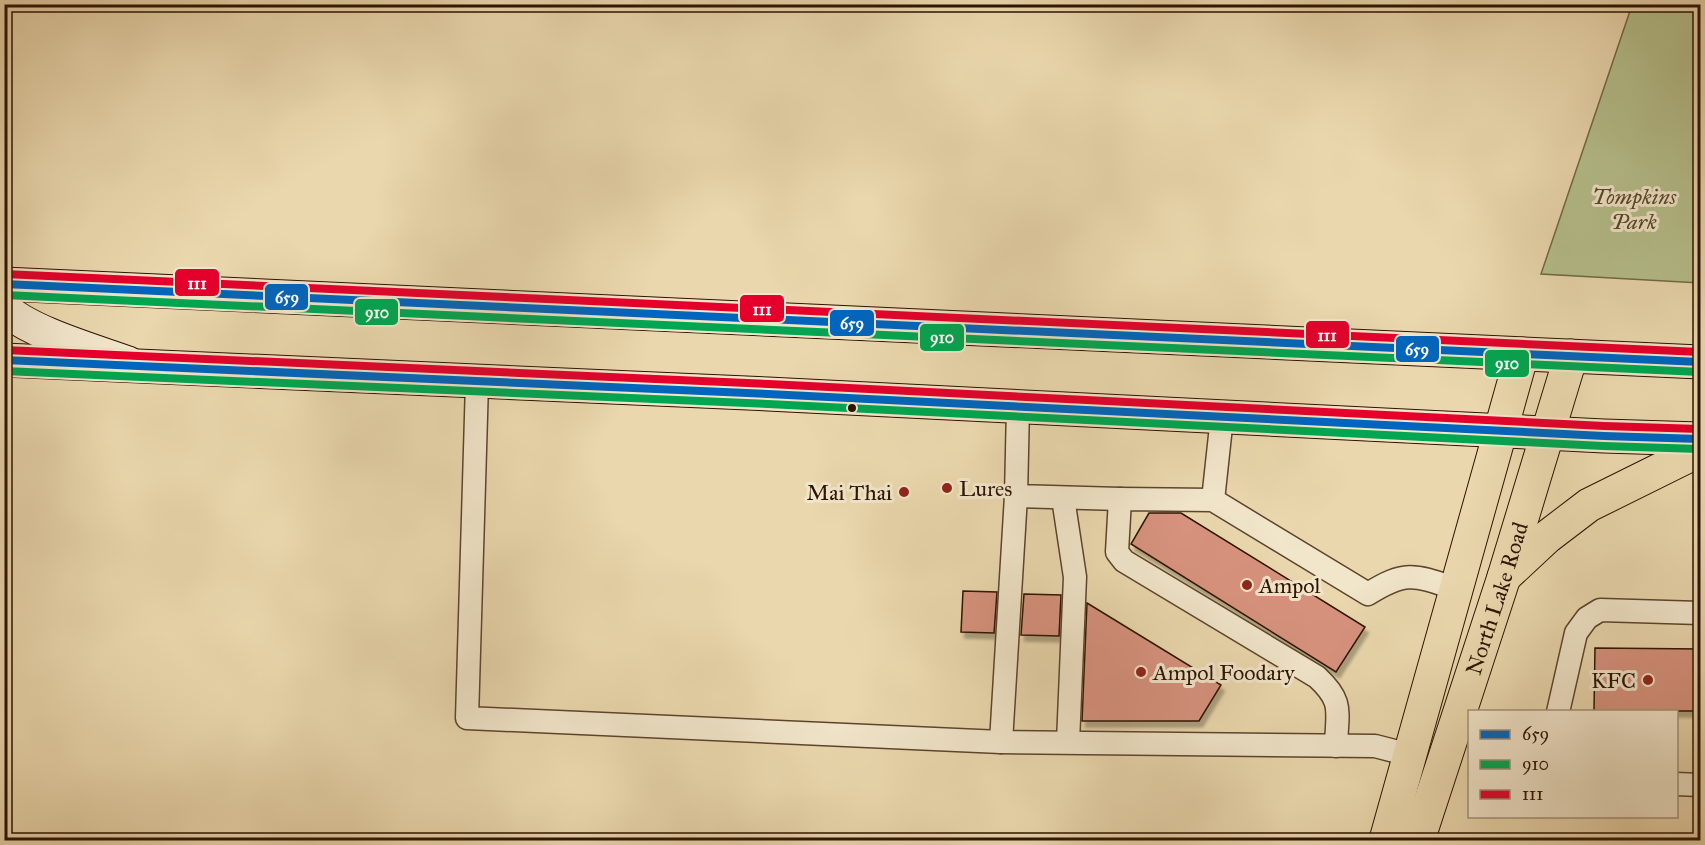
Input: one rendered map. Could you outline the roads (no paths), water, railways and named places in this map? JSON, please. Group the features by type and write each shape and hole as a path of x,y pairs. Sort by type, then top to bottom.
{"main road":[{"path":"4,284 1701,362"},
{"name":"North Lake Road","path":"1386,840 1522,354"},
{"name":"North Lake Road","path":"1418,840 1504,578 1571,356"},
{"path":"4,360 1701,439"},
{"path":"1504,578 1547,537 1589,505 1701,450"}],"street":[{"path":"4,308 14,318 135,366"}],"lane":[{"path":"477,382 467,718 1001,742 1376,746 1410,755"},
{"path":"1001,742 1016,496 1018,407"},
{"path":"1213,500 1222,417"},
{"path":"1016,496 1213,500 1368,594 1387,582 1404,576 1418,577 1456,589"},
{"path":"1063,498 1075,577 1068,742"},
{"path":"1120,499 1117,552 1124,561 1317,677 1334,695 1337,703 1336,746"},
{"path":"1558,710 1576,633 1587,618 1600,610 1701,613"},
{"path":"1678,784 1701,785"}],"place":[{"name":"Lures","path":"947,488"},
{"name":"Mai Thai","path":"904,492"},
{"name":"Ampol","path":"1247,585"},
{"name":"Ampol Foodary","path":"1141,672"},
{"name":"KFC","path":"1648,680"}],"park label":[{"name":"Tompkins Park","path":"1634,208"}]}
